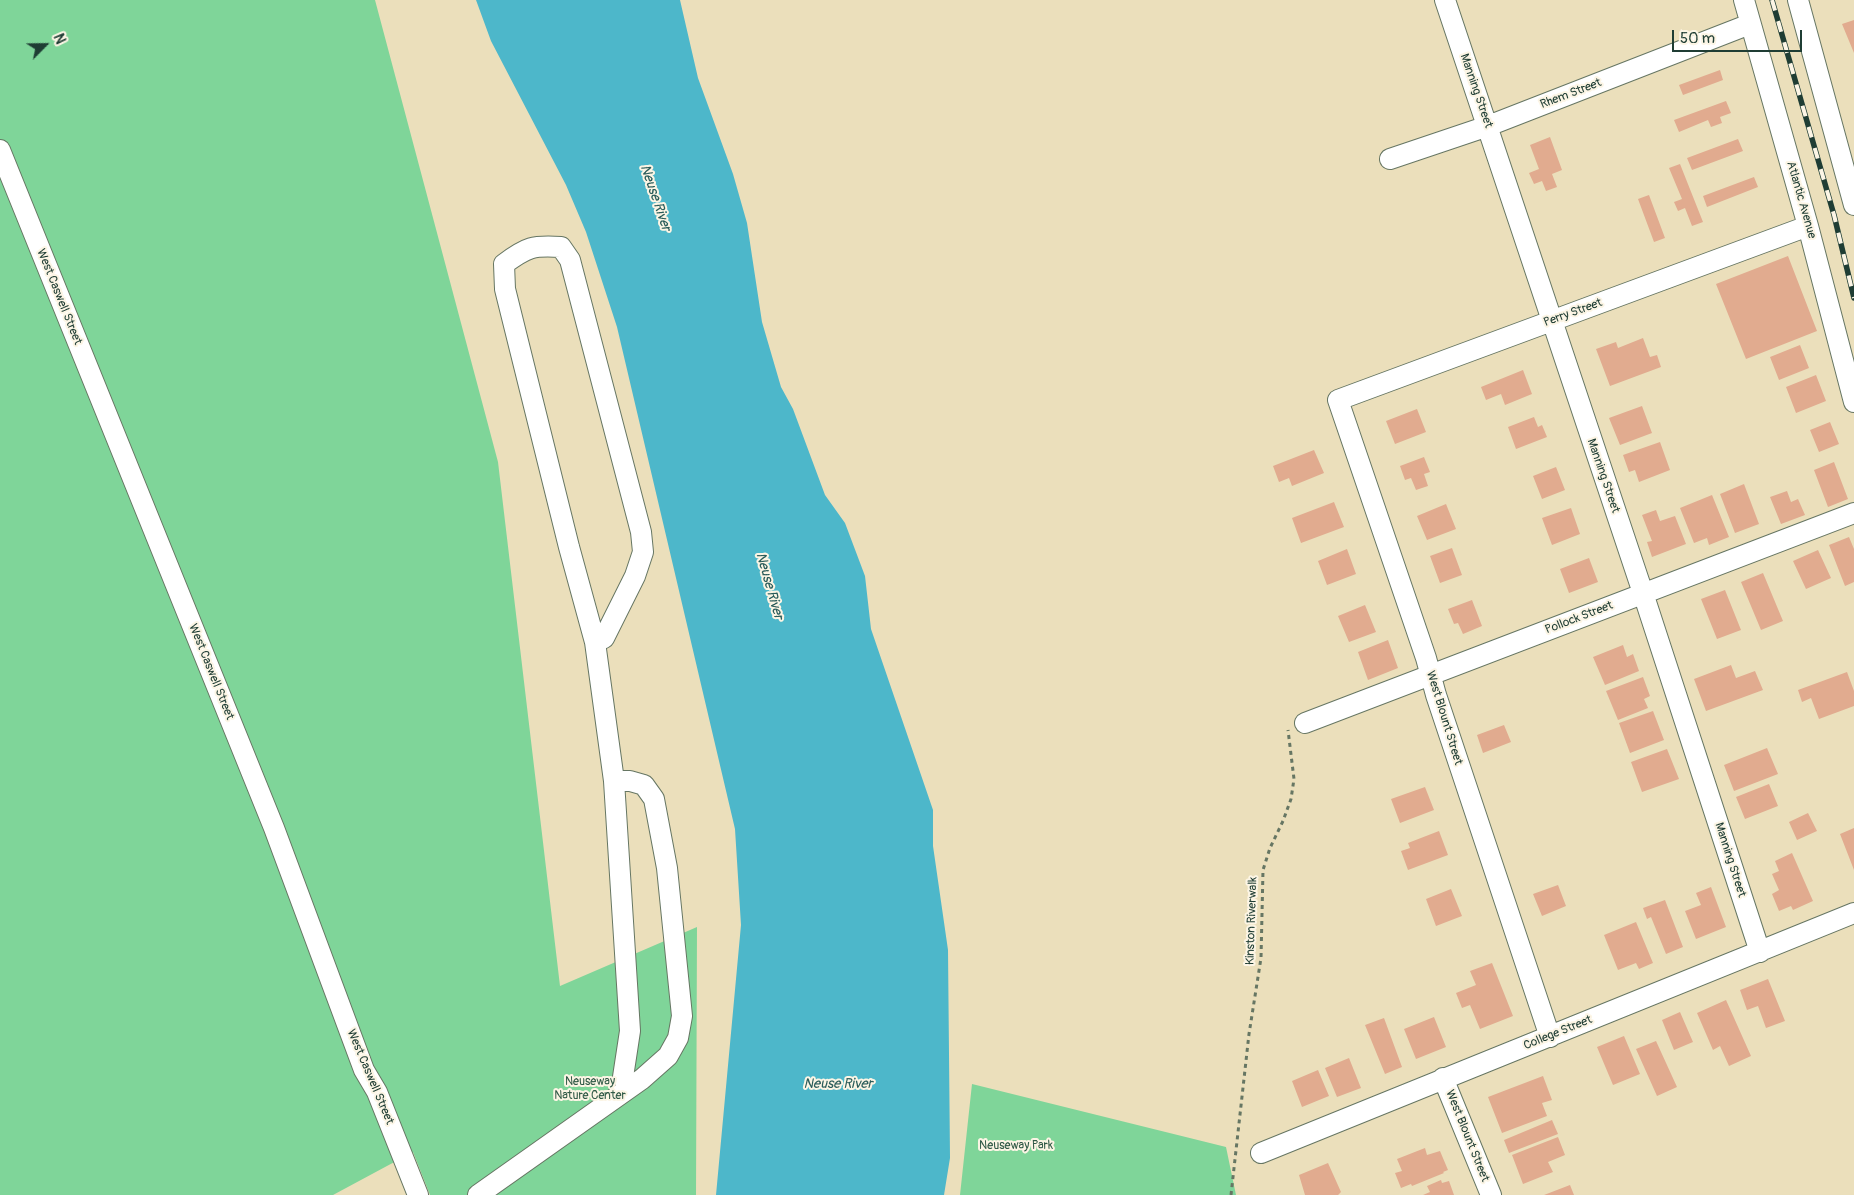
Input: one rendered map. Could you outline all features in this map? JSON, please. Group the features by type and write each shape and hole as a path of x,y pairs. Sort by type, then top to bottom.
{"street":[{"name":"Manning Street","path":"1445,0 1643,593 1760,952"},
{"name":"Atlantic Avenue","path":"1744,0 1808,226 1854,402"},
{"path":"1801,1 1854,205"},
{"name":"Rhem Street","path":"1390,159 1488,126 1750,24"},
{"name":"West Caswell Street","path":"0,150 274,828 364,1070 377,1092 418,1195"},
{"name":"Perry Street","path":"1338,400 1808,226"},
{"path":"595,642 604,638 635,576 643,552 642,532 570,260 561,247 539,246 522,250 504,264 505,289 569,547 595,642 614,781 630,1031 623,1077 628,1089"},
{"name":"West Blount Street","path":"1338,400 1426,658 1430,676 1550,1037"},
{"name":"Pollock Street","path":"1304,723 1854,513"},
{"path":"478,1195 628,1089 668,1056 678,1038 682,1016 667,868 654,799 644,785 630,781 614,781"},
{"name":"College Street","path":"1261,1153 1854,913"},
{"name":"West Blount Street","path":"1443,1078 1491,1195"}],"path":[{"name":"Kinston Riverwalk","path":"1231,1195 1249,1034 1261,958 1263,870 1270,848 1291,799 1294,779 1287,730 1304,723"}],"green space":[{"name":"Neuseway Nature Center","path":"0,0 375,0 498,462 560,986 697,927 696,1195 430,1195 413,1152 333,1195 0,1195"},
{"name":"Neuseway Park","path":"972,1084 1226,1147 1236,1195 960,1195"}],"water":[{"name":"Neuse River","path":"476,0 680,0 698,78 733,174 747,223 762,322 781,387 793,409 825,495 845,523 865,576 871,629 933,810 933,846 948,950 950,1158 944,1195 716,1195 741,925 735,829 617,327 586,232 566,185 491,41"}],"building":[{"path":"1854,20 1854,53 1842,24"},
{"path":"1720,70 1723,80 1683,95 1679,85"},
{"path":"1726,101 1731,113 1720,117 1722,123 1711,127 1708,120 1679,132 1674,120"},
{"path":"1550,137 1562,170 1552,174 1557,187 1546,191 1542,181 1534,184 1529,173 1539,169 1530,145"},
{"path":"1738,139 1743,151 1692,170 1687,158"},
{"path":"1680,164 1703,222 1692,226 1685,208 1678,211 1674,202 1682,199 1669,168"},
{"path":"1754,177 1758,187 1707,207 1703,196"},
{"path":"1649,195 1665,238 1654,242 1638,199"},
{"path":"1788,256 1817,331 1746,359 1716,284"},
{"path":"1643,338 1650,357 1657,355 1661,367 1610,386 1596,349 1616,342 1618,348"},
{"path":"1800,345 1809,368 1779,380 1770,357"},
{"path":"1523,370 1532,394 1505,405 1501,394 1486,400 1481,387"},
{"path":"1816,375 1826,401 1796,413 1786,387"},
{"path":"1642,406 1652,433 1620,445 1609,418"},
{"path":"1417,409 1426,432 1395,444 1386,421"},
{"path":"1534,417 1538,427 1542,425 1547,437 1516,449 1508,427"},
{"path":"1830,422 1839,444 1819,452 1810,430"},
{"path":"1660,442 1670,470 1639,482 1635,470 1629,472 1623,455"},
{"path":"1314,450 1324,473 1292,486 1289,478 1279,482 1273,466"},
{"path":"1424,457 1430,472 1424,474 1428,486 1416,490 1411,478 1405,480 1400,466"},
{"path":"1834,462 1848,499 1828,507 1814,470"},
{"path":"1556,467 1565,490 1542,499 1533,476"},
{"path":"1744,484 1759,524 1735,533 1720,494"},
{"path":"1787,491 1791,502 1798,499 1805,515 1781,524 1770,497"},
{"path":"1712,495 1729,537 1709,545 1707,538 1694,543 1680,508"},
{"path":"1334,502 1344,527 1301,543 1292,518"},
{"path":"1446,504 1456,529 1427,540 1417,516"},
{"path":"1571,508 1580,534 1552,545 1542,518"},
{"path":"1656,510 1660,521 1675,516 1686,544 1652,557 1647,542 1652,541 1642,515"},
{"path":"1849,537 1854,549 1854,582 1845,586 1829,545"},
{"path":"1452,548 1462,575 1440,583 1430,556"},
{"path":"1347,549 1356,574 1327,585 1318,561"},
{"path":"1818,550 1831,578 1806,589 1793,561"},
{"path":"1589,558 1598,582 1569,593 1560,569"},
{"path":"1763,573 1783,621 1761,630 1741,582"},
{"path":"1725,590 1741,630 1717,639 1701,599"},
{"path":"1472,600 1482,626 1463,634 1458,623 1454,624 1448,609"},
{"path":"1365,605 1376,632 1349,642 1338,616"},
{"path":"1388,640 1398,668 1368,680 1358,652"},
{"path":"1623,645 1627,657 1633,654 1639,671 1605,685 1593,657"},
{"path":"1731,665 1736,678 1755,671 1763,690 1706,711 1694,679"},
{"path":"1847,672 1854,691 1854,706 1819,719 1811,698 1802,702 1798,690"},
{"path":"1643,677 1650,696 1644,699 1648,708 1618,720 1606,691"},
{"path":"1653,711 1664,740 1630,753 1619,723"},
{"path":"1504,725 1511,742 1483,753 1477,735"},
{"path":"1767,748 1778,774 1734,791 1724,765"},
{"path":"1667,749 1679,779 1642,792 1631,762"},
{"path":"1769,784 1778,806 1745,819 1736,797"},
{"path":"1425,787 1434,810 1400,823 1391,799"},
{"path":"1808,813 1817,831 1797,840 1789,822"},
{"path":"1854,828 1854,870 1840,834"},
{"path":"1439,831 1448,855 1408,870 1401,851 1410,848 1408,843"},
{"path":"1792,853 1813,901 1793,910 1791,906 1779,911 1772,894 1779,890 1772,874 1779,871 1775,861"},
{"path":"1558,885 1566,906 1542,916 1533,894"},
{"path":"1711,887 1726,927 1696,939 1685,911 1701,905 1696,893"},
{"path":"1451,889 1462,916 1436,926 1426,899"},
{"path":"1665,900 1683,947 1666,954 1651,917 1647,919 1643,908"},
{"path":"1636,922 1653,963 1639,969 1636,963 1618,970 1604,935"},
{"path":"1492,963 1513,1016 1480,1029 1470,1005 1462,1008 1456,993 1476,985 1470,971"},
{"path":"1768,979 1785,1021 1766,1028 1758,1006 1747,1010 1740,990"},
{"path":"1726,1000 1751,1056 1729,1066 1720,1046 1713,1050 1697,1013"},
{"path":"1680,1012 1693,1042 1674,1050 1662,1020"},
{"path":"1434,1017 1446,1047 1416,1059 1404,1029"},
{"path":"1384,1018 1402,1067 1385,1074 1365,1025"},
{"path":"1624,1036 1640,1074 1613,1085 1597,1047"},
{"path":"1656,1041 1677,1087 1657,1096 1636,1049"},
{"path":"1349,1058 1361,1088 1337,1097 1325,1068"},
{"path":"1318,1070 1329,1096 1302,1107 1292,1081"},
{"path":"1543,1076 1552,1100 1542,1103 1547,1116 1502,1133 1488,1097"},
{"path":"1552,1120 1558,1134 1509,1153 1504,1140"},
{"path":"1558,1137 1565,1155 1548,1162 1553,1172 1523,1184 1512,1155"},
{"path":"1425,1148 1427,1155 1440,1151 1448,1170 1412,1186 1411,1184 1401,1188 1395,1173 1402,1171 1397,1159"},
{"path":"1328,1163 1341,1192 1338,1195 1305,1195 1299,1175"},
{"path":"1441,1180 1442,1183 1449,1181 1454,1195 1423,1195 1430,1192 1427,1186"},
{"path":"1570,1185 1574,1195 1544,1195"}],"railway":[{"path":"1772,0 1834,215 1854,298"}]}
